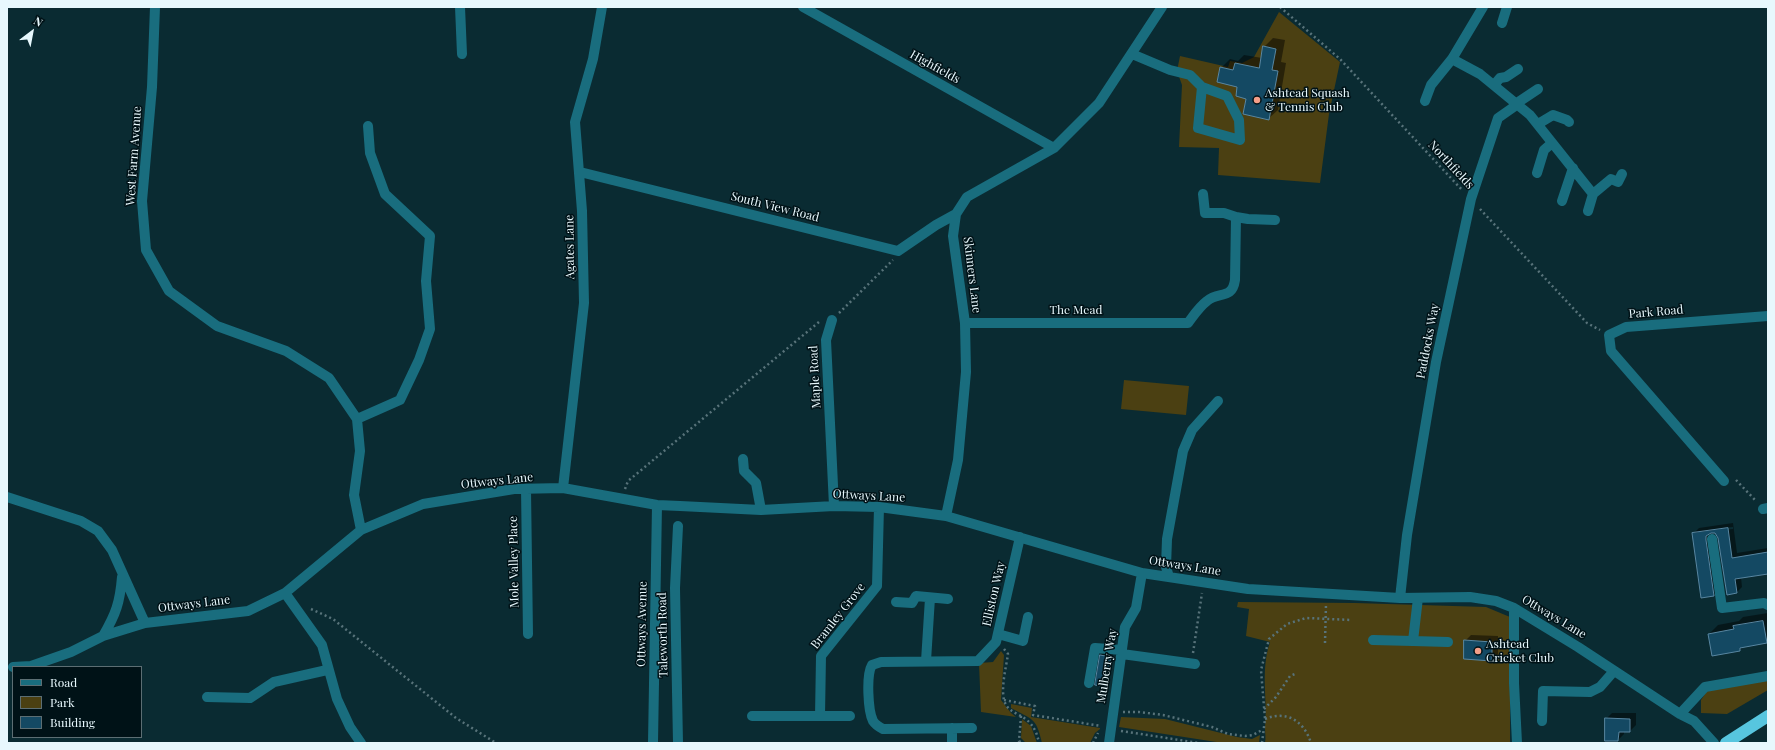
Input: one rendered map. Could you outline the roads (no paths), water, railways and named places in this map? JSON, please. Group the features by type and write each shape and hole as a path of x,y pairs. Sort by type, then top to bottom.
{"highway":[{"path":"1726,743 1768,716"}],"street":[{"name":"West Farm Avenue","path":"156,7 152,87 142,201 146,250 169,291 217,326 286,351 329,378 357,418 360,450 354,495 361,530"},
{"path":"460,7 462,54"},
{"name":"Agates Lane","path":"563,488 584,303 580,172 575,122 593,58 602,7"},
{"name":"Highfields","path":"803,7 1054,148"},
{"name":"Skinners Lane","path":"946,516 958,460 966,372 965,323 953,236 956,214 967,197 1054,148 1099,103 1162,7"},
{"path":"1425,101 1431,85 1452,59 1483,7"},
{"path":"1502,23 1507,7"},
{"path":"1132,54 1170,70 1190,75 1202,87 1227,96 1239,120 1240,140 1198,128 1202,87"},
{"path":"1452,59 1480,74 1517,104 1538,124 1594,194"},
{"path":"1494,85 1500,78 1506,77 1518,69"},
{"name":"Paddocks Way","path":"1400,598 1407,535 1436,362 1470,199 1498,118 1538,89"},
{"path":"1538,124 1554,115 1569,122"},
{"path":"357,418 400,400 420,360 430,329 426,281 430,236 385,194 370,153 368,126"},
{"path":"1537,173 1544,150 1552,143"},
{"path":"1562,201 1573,168"},
{"name":"South View Road","path":"580,172 898,251 936,225 956,214"},
{"path":"1588,211 1594,194 1611,179 1618,182 1622,174"},
{"path":"1203,194 1206,213 1224,213 1236,217 1275,220"},
{"name":"The Mead","path":"965,323 1188,323 1201,305 1208,300 1227,294 1233,289 1235,280 1236,217"},
{"name":"Park Road","path":"1724,481 1611,350 1609,335 1626,327 1768,316"},
{"name":"Maple Road","path":"832,320 826,340 834,506"},
{"path":"1169,577 1166,567 1167,539 1184,451 1192,430 1218,401"},
{"path":"743,459 744,471 755,480 761,510"},
{"name":"Ottways Lane","path":"31,666 71,652 103,636 145,623 248,611 288,596 361,530 422,504 514,489 563,488 656,504 761,510 834,506 879,507 946,516 1142,573 1248,589 1400,598 1470,597 1496,601 1514,608 1680,714 1694,721 1714,743"},
{"name":"Mole Valley Place","path":"526,489 528,634"},
{"path":"7,497 81,520 98,531 112,550 145,623"},
{"name":"Ottways Avenue","path":"653,743 656,504"},
{"name":"Bramley Grove","path":"820,716 821,656 877,586 879,507"},
{"name":"Taleworth Road","path":"678,526 675,588 678,743"},
{"name":"Elliston Way","path":"952,728 883,729 874,722 870,713 868,674 870,669 876,663 978,660 997,638 1020,537"},
{"path":"1712,539 1722,608 1764,604 1768,606"},
{"name":"Mulberry Way","path":"1109,743 1108,730 1113,713 1125,626 1136,608 1142,573"},
{"path":"103,636 112,621 120,600 122,574"},
{"path":"288,596 322,645 327,670 337,699 350,727 361,743"},
{"path":"896,602 912,603 916,596 948,599"},
{"path":"926,662 930,598"},
{"path":"1413,641 1418,598"},
{"path":"1514,608 1517,743"},
{"path":"997,638 1023,641 1028,617"},
{"path":"1373,640 1448,642"},
{"path":"1089,683 1095,648 1193,664"},
{"path":"207,697 250,698 274,682 327,670"},
{"path":"1542,721 1543,691 1590,692 1600,687 1614,671"},
{"path":"1680,714 1705,687 1768,676"},
{"path":"752,716 850,716"},
{"path":"952,743 952,728 972,728"}],"place":[{"name":"Ashtead Squash & Tennis Club","path":"1257,100"},
{"name":"Ashtead Cricket Club","path":"1478,651"}]}
